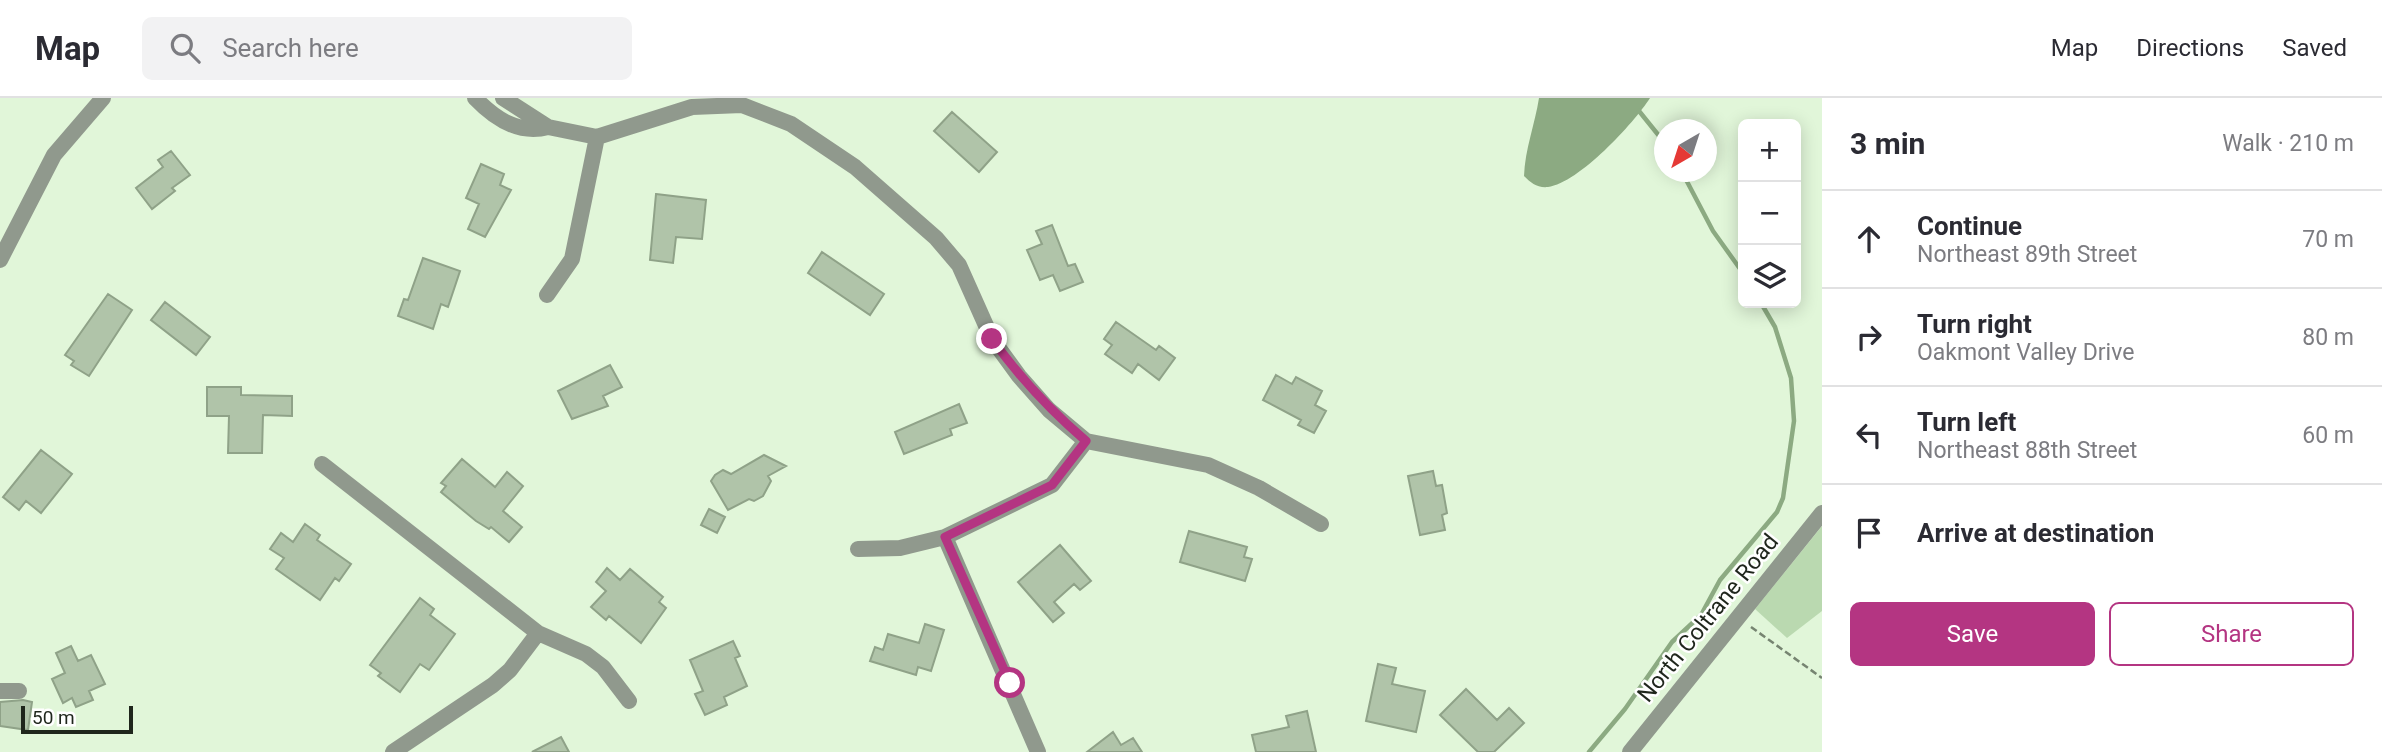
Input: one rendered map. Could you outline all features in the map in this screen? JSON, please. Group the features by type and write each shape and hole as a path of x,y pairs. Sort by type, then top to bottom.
{"street":[{"path":"0,260 54,155 103,98"},
{"path":"475,98 503,122 532,131 548,127"},
{"path":"503,98 548,127 597,137 692,107 742,105 791,124 855,167 936,238 959,265 992,339 1019,376 1049,410 1086,441 1208,464 1259,488 1321,524"},
{"path":"547,295 572,259 597,137"},
{"path":"858,549 900,548 945,537 1052,485 1086,441"},
{"path":"322,464 538,633 586,654 603,667 629,701"},
{"name":"North Coltrane Road","path":"1630,752 1822,513"},
{"path":"945,537 1038,752"},
{"path":"393,752 493,685 510,670 538,633"},
{"path":"0,691 19,691"}],"path":[{"path":"1738,617 1822,678"}],"shaded area":[{"path":"1539,98 1650,98 1632,122 1590,164 1561,183 1544,187 1534,184 1524,176"},
{"path":"1822,526 1822,611 1787,638 1755,609"}],"building":[{"path":"952,112 997,152 979,172 934,131"},
{"path":"171,151 190,175 172,188 175,191 152,209 136,188 163,167 158,160"},
{"path":"481,164 504,174 500,185 511,190 485,237 468,229 479,204 466,198"},
{"path":"656,194 706,200 702,239 676,237 673,263 650,260"},
{"path":"1052,225 1068,266 1075,264 1083,282 1060,291 1053,275 1040,280 1027,250 1042,244 1036,231"},
{"path":"822,252 884,294 870,315 808,273"},
{"path":"423,258 460,271 448,307 441,304 433,329 398,316 404,299 408,300"},
{"path":"108,294 132,310 89,376 71,365 74,361 65,355"},
{"path":"165,302 210,337 196,355 151,320"},
{"path":"1116,322 1156,350 1159,346 1175,358 1159,380 1138,364 1132,373 1105,354 1112,345 1104,339"},
{"path":"610,365 622,387 603,396 608,406 572,419 558,391"},
{"path":"1276,375 1292,384 1296,377 1322,391 1315,405 1326,411 1314,433 1298,425 1301,420 1263,400"},
{"path":"207,387 241,387 241,395 292,396 292,416 263,415 262,453 228,453 229,416 207,416"},
{"path":"959,404 967,423 950,429 952,435 904,454 895,432"},
{"path":"41,450 72,474 41,513 26,501 19,510 3,497"},
{"path":"764,455 786,466 768,476 771,481 763,496 754,501 749,499 728,510 711,481 723,470 731,474"},
{"path":"462,459 495,487 507,472 523,486 503,511 522,527 509,542 491,527 489,529 476,521 441,492 446,486 441,483"},
{"path":"1433,471 1436,486 1442,485 1447,513 1442,515 1445,530 1420,535 1408,476"},
{"path":"709,509 725,517 717,533 701,525"},
{"path":"305,524 320,535 317,540 351,564 339,581 335,578 320,600 276,569 284,558 270,549 281,533 293,542"},
{"path":"1189,531 1247,547 1244,557 1252,559 1245,581 1180,562"},
{"path":"1060,545 1091,581 1080,590 1074,584 1054,602 1064,613 1053,622 1018,582"},
{"path":"607,568 620,580 630,569 663,597 659,602 666,608 641,643 609,616 606,620 591,607 606,591 596,582"},
{"path":"420,598 434,609 430,615 455,634 429,670 420,664 400,692 378,676 381,673 370,665"},
{"path":"925,624 944,630 931,671 918,667 916,675 870,661 875,647 883,650 888,634 919,643"},
{"path":"733,641 740,656 735,658 747,686 724,697 727,705 705,715 695,694 703,691 690,660"},
{"path":"71,646 78,661 91,655 105,684 89,691 93,700 76,707 72,698 63,703 52,679 65,673 56,653"},
{"path":"1378,664 1396,668 1392,684 1425,691 1416,732 1366,721"},
{"path":"1466,689 1497,720 1509,708 1524,723 1494,752 1478,752 1440,715"},
{"path":"0,702 32,702 28,730 0,726"},
{"path":"1307,711 1316,752 1256,752 1252,735 1289,727 1286,716"},
{"path":"1113,732 1121,745 1133,738 1142,752 1087,752"},
{"path":"561,737 569,752 532,752"}],"waterway":[{"path":"1639,111 1654,130"},
{"path":"1687,182 1713,231 1738,266"},
{"path":"1589,752 1625,709 1672,642 1701,615 1720,580 1777,512 1783,498 1794,421 1791,378 1775,327 1764,308"}],"route":[{"path":"992,339 1019,376 1049,410 1086,441 1052,485 945,537 1010,683"}]}
